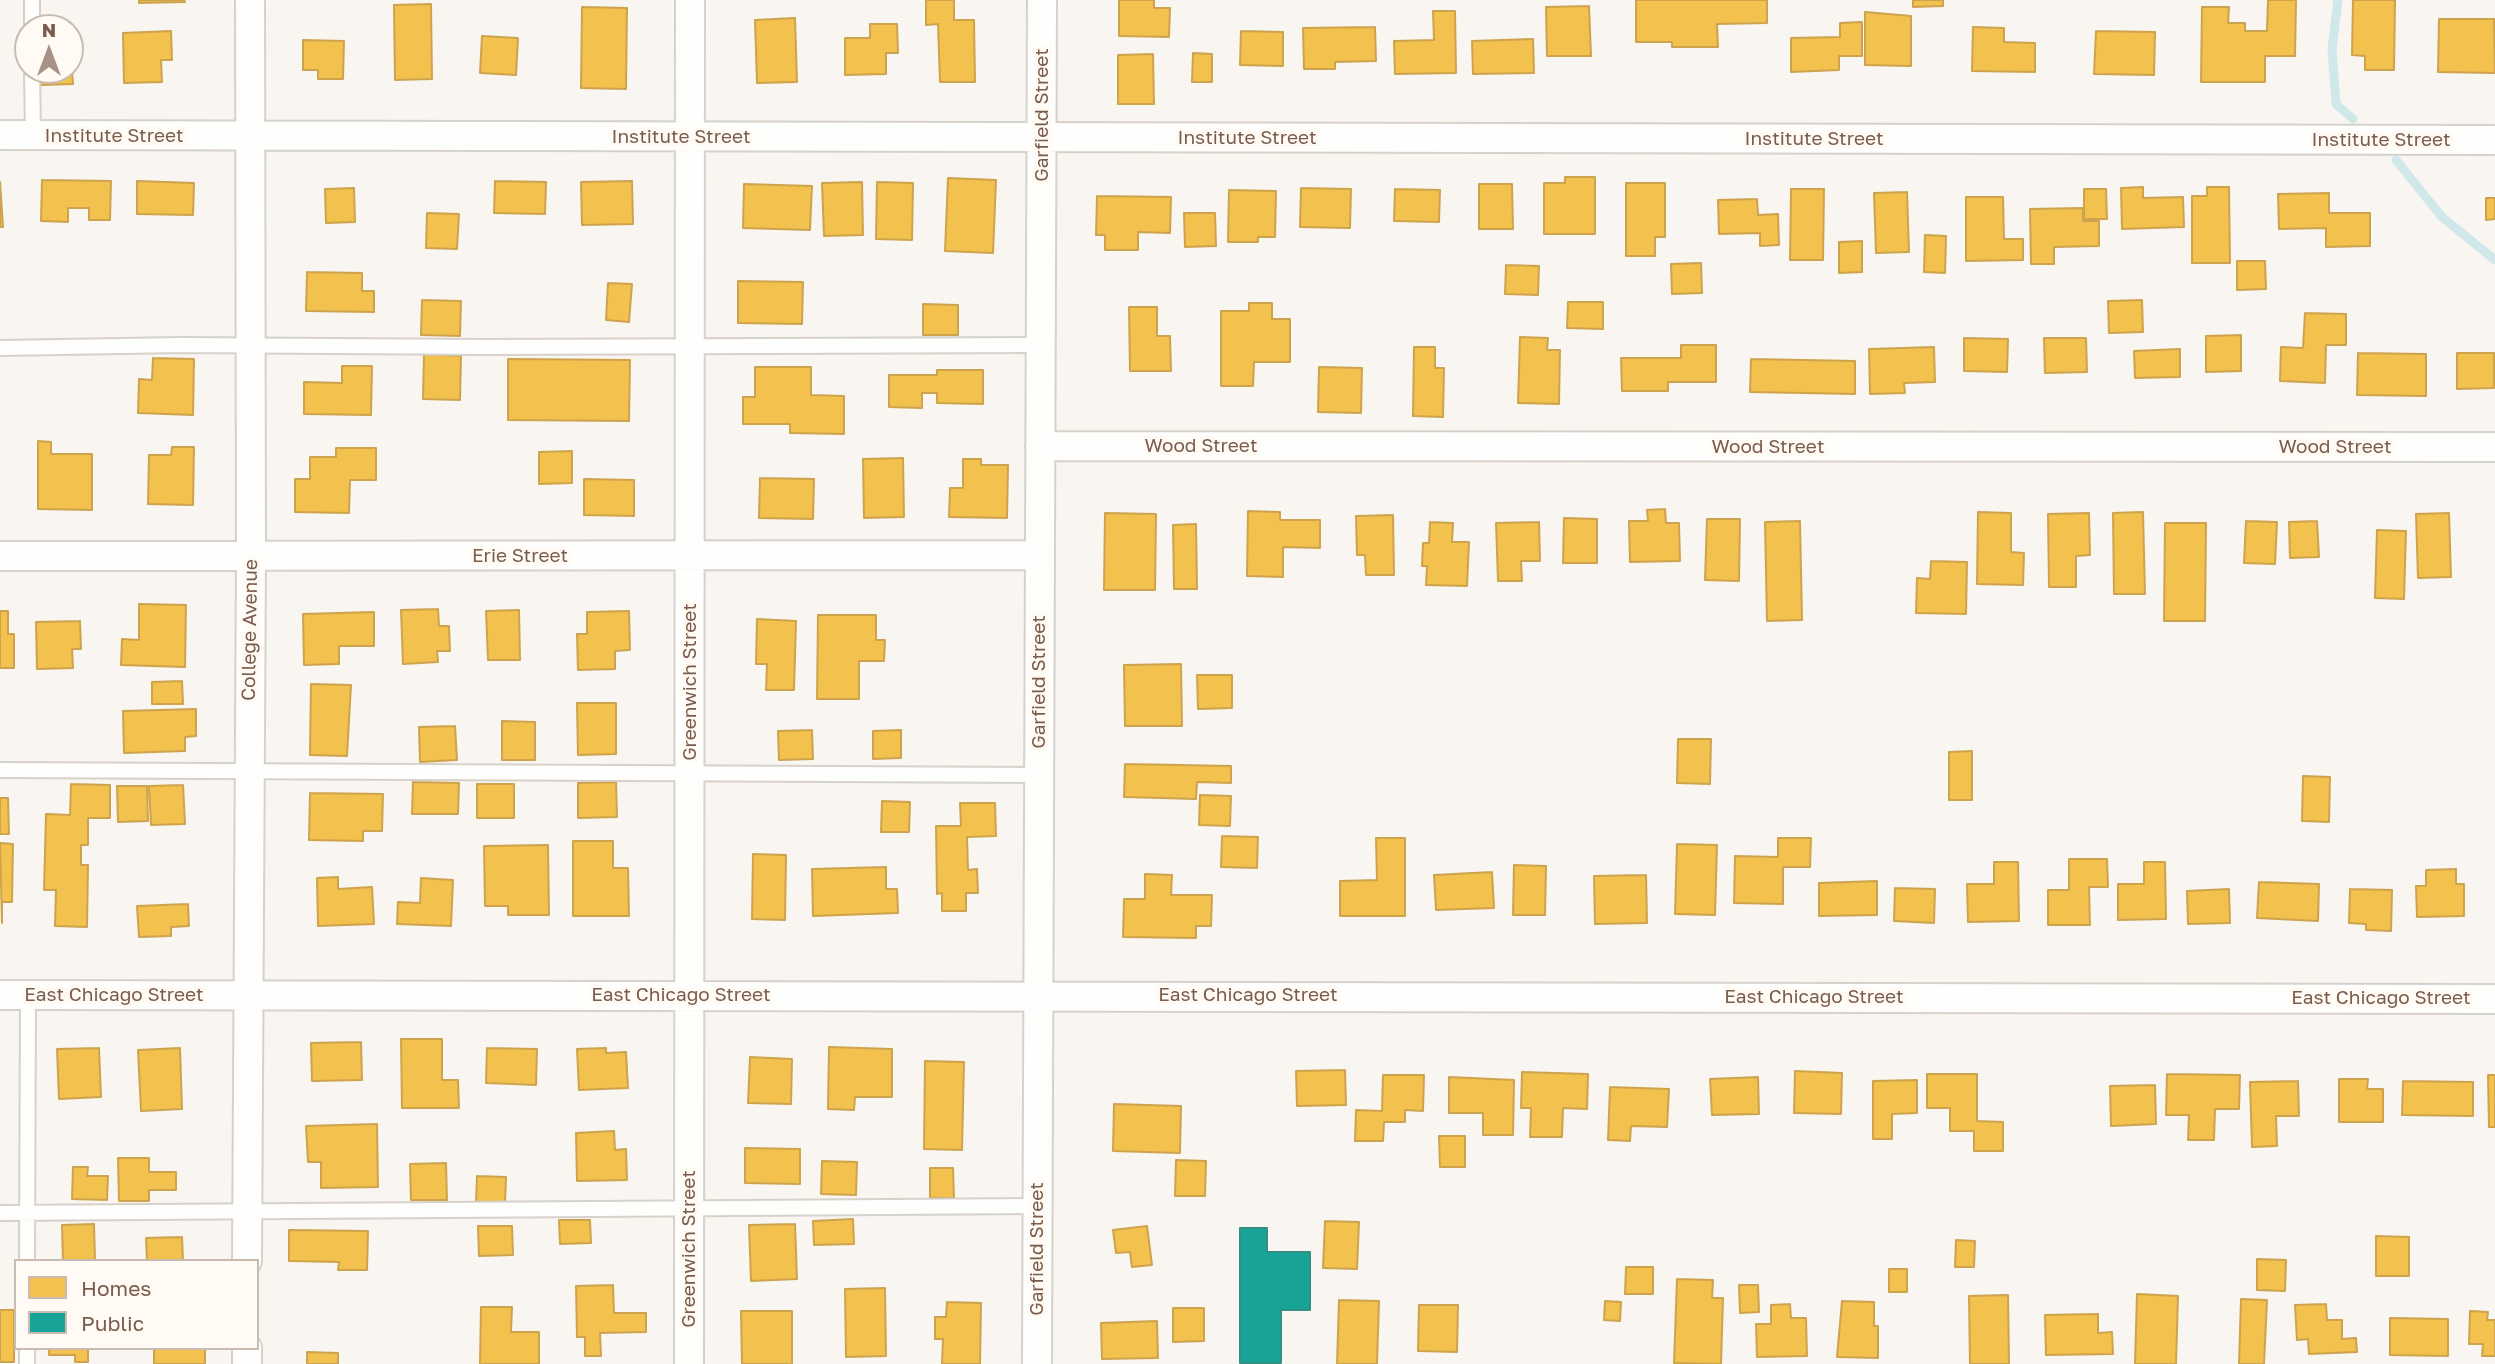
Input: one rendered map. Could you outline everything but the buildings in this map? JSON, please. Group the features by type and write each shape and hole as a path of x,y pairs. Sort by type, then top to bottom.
{"street":[{"name":"College Avenue","path":"247,1259 251,556 250,0"},
{"name":"Greenwich Street","path":"689,1364 690,0"},
{"name":"Garfield Street","path":"1037,1364 1042,0"},
{"name":"Institute Street","path":"0,135 2495,140"},
{"name":"Wood Street","path":"1040,446 2495,447"},
{"name":"Erie Street","path":"0,556 1040,555"},
{"name":"East Chicago Street","path":"0,995 2495,999"}],"lane":[{"path":"32,84 33,135"},
{"path":"0,348 1041,345"},
{"path":"0,770 1039,775"},
{"path":"27,1259 28,995"},
{"path":"0,1213 1037,1206"}],"waterway":[{"path":"2338,0 2332,49 2336,104 2353,119"},
{"path":"2396,160 2442,217 2495,260"}]}
